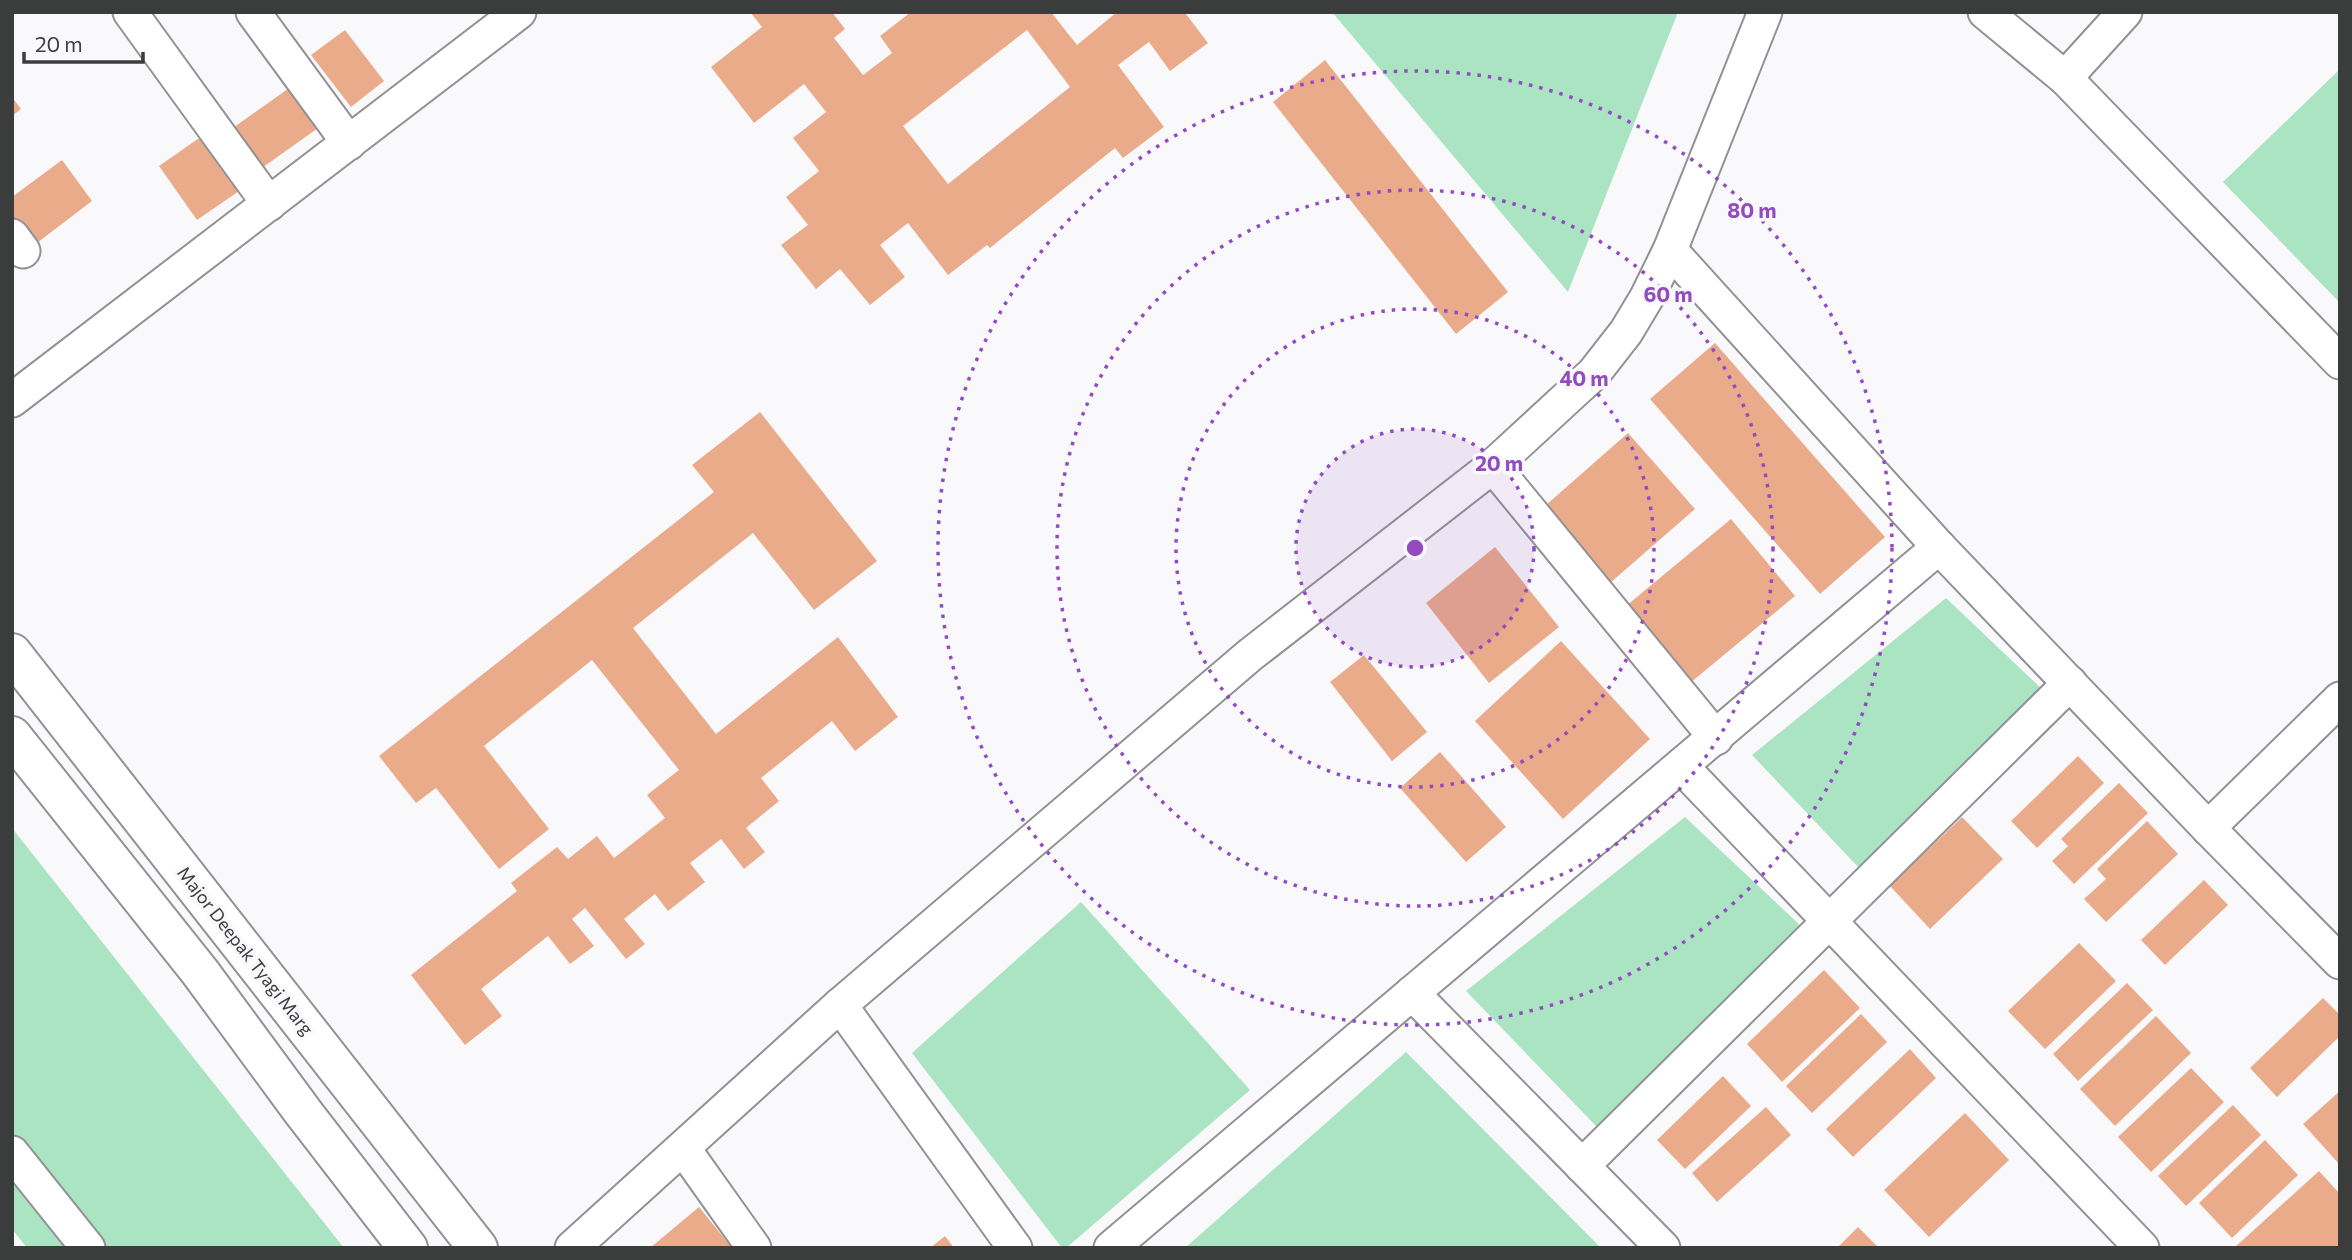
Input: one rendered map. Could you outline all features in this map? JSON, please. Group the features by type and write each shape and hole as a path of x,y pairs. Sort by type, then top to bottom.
{"street":[{"path":"130,12 269,204"},
{"path":"253,12 349,143"},
{"path":"16,390 269,204 519,12"},
{"path":"572,1248 840,1005 1250,655 1493,466 1594,373 1626,332 1670,250 1765,12"},
{"path":"1985,12 2065,78 2340,362"},
{"path":"2065,78 2125,12"},
{"path":"1670,250 1940,547 2340,962"},
{"path":"1493,466 1716,738"},
{"path":"1111,1248 1940,547"},
{"name":"Major Deepak Tyagi Marg","path":"12,653 478,1248"},
{"path":"1582,1166 2070,683"},
{"path":"2208,828 2340,699"},
{"path":"12,736 200,972 408,1248"},
{"path":"1681,766 2142,1248"},
{"path":"1412,993 1663,1248"},
{"path":"840,1005 1015,1248"},
{"path":"683,1148 754,1248"},
{"path":"12,1153 88,1248"}],"green space":[{"path":"1332,12 1678,12 1568,292"},
{"path":"2340,69 2340,303 2223,182"},
{"path":"1946,598 2044,691 1861,870 1752,755"},
{"path":"1685,817 1803,928 1598,1128 1466,991"},
{"path":"12,828 344,1248 27,1248 12,1229"},
{"path":"1081,902 1250,1090 1066,1248 1062,1248 912,1053"},
{"path":"1406,1052 1601,1248 1185,1248"}],"building":[{"path":"750,12 832,12 845,29 834,38 863,75 892,53 880,36 911,12 1051,12 1077,45 1117,12 1188,12 1186,14 1208,43 1170,71 1149,42 1118,65 1164,127 1123,158 1115,148 990,248 987,245 948,275 908,223 880,245 905,277 870,305 840,269 816,289 781,245 808,225 786,197 819,171 793,138 826,112 804,84 754,123 711,67 762,27","holes":["1027,30 1070,87 948,184 903,126"]},
{"path":"345,30 384,81 351,107 311,55"},
{"path":"1325,60 1508,292 1456,334 1273,102"},
{"path":"299,81 328,121 259,170 230,130"},
{"path":"12,97 21,109 12,116"},
{"path":"205,134 242,189 197,220 159,166"},
{"path":"62,160 92,201 29,249 12,226 12,197"},
{"path":"1715,343 1885,537 1820,594 1650,399"},
{"path":"760,412 877,561 814,610 753,533 633,628 716,734 838,637 898,717 855,751 832,721 761,778 779,801 746,828 765,852 744,869 721,839 690,863 705,882 668,911 655,894 624,919 645,944 626,959 585,908 572,919 594,946 570,964 548,936 481,989 502,1016 465,1045 411,975 517,891 511,883 557,847 568,859 597,836 614,858 665,818 647,795 679,770 592,660 484,746 549,829 499,869 436,788 416,803 379,756 714,492 692,465"},
{"path":"1628,433 1695,509 1602,590 1537,513"},
{"path":"1731,519 1795,596 1690,683 1626,606"},
{"path":"1495,547 1559,627 1489,683 1426,603"},
{"path":"1561,641 1650,739 1563,819 1475,721"},
{"path":"1364,655 1427,732 1392,761 1330,682"},
{"path":"1440,752 1506,827 1466,862 1400,788"},
{"path":"2078,756 2104,783 2037,848 2011,821"},
{"path":"2119,783 2148,813 2074,884 2052,861 2068,846 2061,839"},
{"path":"1962,817 2003,859 1930,929 1890,886"},
{"path":"2147,821 2178,854 2106,922 2084,899 2106,879 2097,869"},
{"path":"2204,880 2228,905 2165,965 2141,940"},
{"path":"2079,943 2116,981 2045,1049 2008,1011"},
{"path":"1824,970 1860,1008 1782,1082 1747,1044"},
{"path":"2127,983 2153,1010 2078,1081 2053,1054"},
{"path":"2323,998 2340,1015 2340,1036 2277,1097 2250,1068"},
{"path":"1861,1014 1887,1042 1812,1113 1786,1086"},
{"path":"2156,1016 2191,1053 2115,1126 2080,1089"},
{"path":"1910,1049 1936,1078 1853,1157 1826,1129"},
{"path":"2191,1068 2224,1102 2151,1172 2118,1137"},
{"path":"1723,1076 1751,1106 1685,1169 1657,1140"},
{"path":"2340,1091 2340,1165 2303,1124"},
{"path":"2233,1105 2261,1135 2186,1206 2158,1176"},
{"path":"1766,1107 1791,1135 1717,1202 1692,1173"},
{"path":"1965,1113 2009,1160 1929,1237 1884,1190"},
{"path":"2265,1140 2298,1175 2232,1238 2199,1203"},
{"path":"2319,1171 2340,1194 2340,1248 2234,1248"},
{"path":"699,1207 732,1248 650,1248"},
{"path":"1858,1227 1879,1248 1837,1248"},
{"path":"945,1236 954,1248 930,1248"}]}
